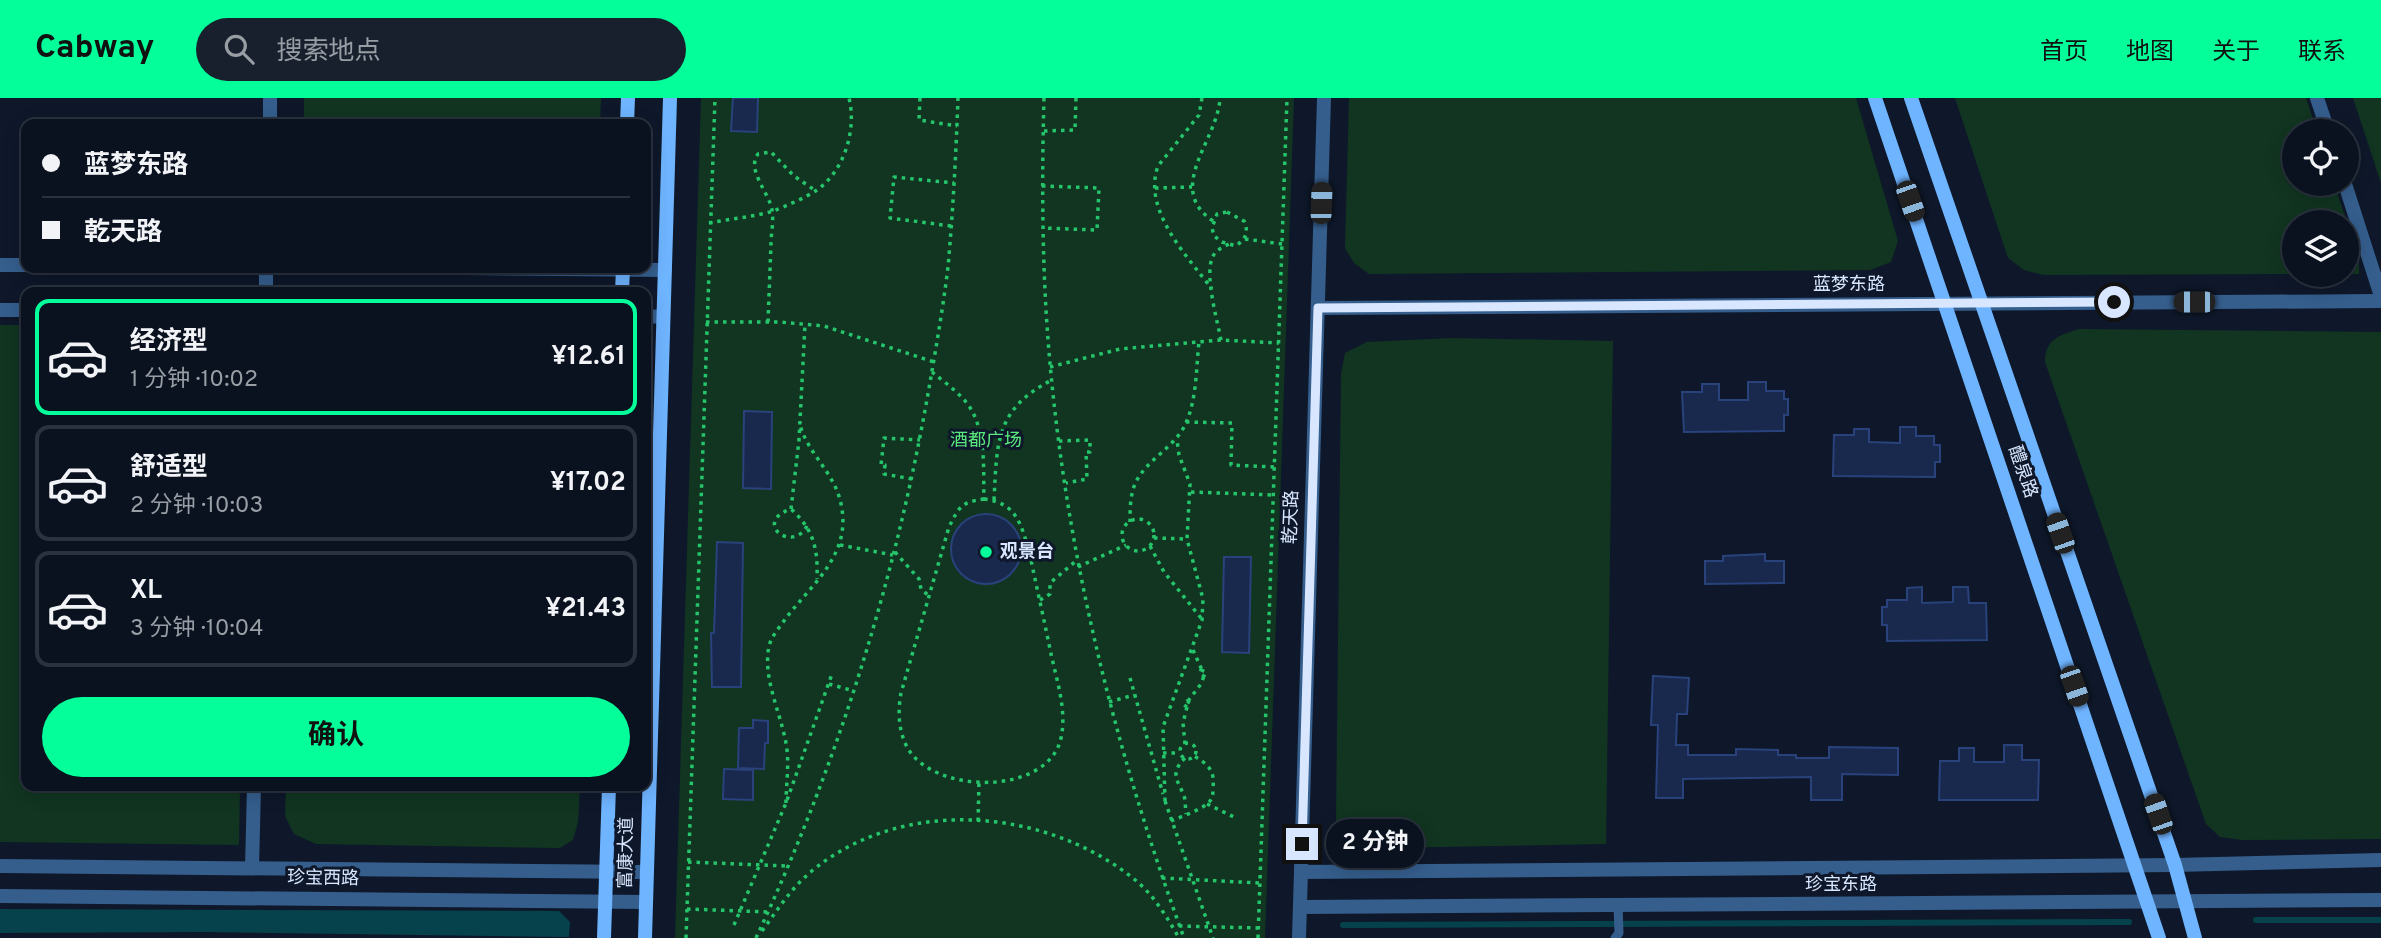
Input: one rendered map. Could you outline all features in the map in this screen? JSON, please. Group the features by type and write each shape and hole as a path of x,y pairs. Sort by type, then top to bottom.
{"street":[{"path":"270,119 271,98"},
{"path":"627,119 628,98"},
{"name":"富康大道","path":"651,687 670,98"},
{"name":"乾天路","path":"1299,938 1324,98"},
{"name":"醴泉路","path":"1875,98 2160,938"},
{"name":"醴泉路","path":"1911,98 2175,865 2195,938"},
{"path":"2317,98 2324,119"},
{"path":"2349,196 2381,298"},
{"path":"0,265 21,265"},
{"path":"651,269 665,270"},
{"name":"蓝梦东路","path":"1318,308 2381,298"},
{"path":"0,310 21,310"},
{"path":"651,316 663,317"},
{"path":"252,868 254,791"},
{"name":"富康大道","path":"604,938 609,791"},
{"name":"富康大道","path":"645,938 648,791"},
{"name":"珍宝东路","path":"1301,872 2175,865 2381,860"},
{"name":"珍宝西路","path":"0,866 645,872"},
{"name":"珍宝西路","path":"0,896 646,902"},
{"name":"珍宝东路","path":"1300,907 2381,900"}],"lane":[{"path":"1615,938 1619,933 1618,905"}],"path":[{"path":"686,938 715,98"},
{"path":"709,223 772,211 816,191 828,179 849,143 852,126 849,98"},
{"path":"920,98 919,120 957,126"},
{"path":"757,938 818,793 854,691 895,554 920,440 947,269 958,98"},
{"path":"1044,98 1043,228 1051,367 1077,560 1109,702 1133,789 1181,938"},
{"path":"1043,131 1076,131 1076,98"},
{"path":"1202,98 1199,116 1158,166 1155,188 1164,222 1212,289"},
{"path":"1213,221 1204,215 1194,202 1192,187 1193,174 1214,127 1220,98"},
{"path":"1258,938 1287,98"},
{"path":"768,322 772,211 766,190 757,178 755,159 758,154 771,152 794,176 816,191"},
{"path":"951,226 890,218 894,177 954,183"},
{"path":"1042,186 1099,188 1097,230 1043,228"},
{"path":"1155,188 1192,187"},
{"path":"1227,212 1244,221 1248,230 1245,239 1236,246 1214,236 1213,221 1217,214 1227,212"},
{"path":"1245,239 1282,244"},
{"path":"1221,340 1212,289 1212,258 1228,244"},
{"path":"706,322 768,322 824,326 858,335 921,360 934,362"},
{"path":"805,324 800,425 791,509 807,526 818,555 816,582"},
{"path":"1051,367 1119,349 1221,340 1279,343"},
{"path":"1130,522 1135,483 1154,460 1177,440 1186,422 1193,398 1199,342"},
{"path":"932,372 957,392 974,415 979,427 984,499"},
{"path":"994,500 998,447 1005,421 1026,396 1052,380"},
{"path":"1186,422 1232,423 1231,464 1274,467"},
{"path":"786,803 787,751 769,674 770,643 799,600 833,560 840,545 843,523 836,486 804,438 800,425"},
{"path":"912,479 884,474 885,466 881,465 884,438 920,440"},
{"path":"1059,441 1090,440 1090,452 1086,452 1087,479 1065,483"},
{"path":"1165,801 1163,727 1193,650 1202,620 1203,599 1188,539 1187,521 1191,492 1177,440"},
{"path":"1191,492 1273,495"},
{"path":"984,499 1009,507 1023,530 1061,701 1062,727 1060,741 1052,756 1035,769 1006,781 979,782 945,777 927,767 911,752 901,732 898,708 949,527 956,512 966,502 984,499"},
{"path":"791,509 779,513 774,520 774,527 779,534 797,537 803,534 807,526"},
{"path":"1140,520 1152,528 1154,538 1150,546 1140,551 1130,549 1122,536 1123,530 1130,522 1140,520"},
{"path":"1154,538 1188,539"},
{"path":"840,545 895,554 919,579 920,589 929,596"},
{"path":"1078,566 1126,545"},
{"path":"1150,546 1164,572 1202,620"},
{"path":"1040,600 1050,594 1050,583 1077,560"},
{"path":"1180,753 1185,744 1183,723 1187,707 1184,704 1204,676 1200,673 1202,670 1193,650"},
{"path":"734,925 786,803 832,674"},
{"path":"1130,678 1171,821 1213,938"},
{"path":"829,684 854,691"},
{"path":"1109,702 1134,695"},
{"path":"1185,744 1194,747 1194,756"},
{"path":"1163,753 1180,753 1185,758"},
{"path":"1171,821 1186,814 1207,804 1212,798 1214,778 1206,763 1194,756 1185,758 1176,770 1176,779 1185,799 1186,814"},
{"path":"978,821 979,782"},
{"path":"1207,804 1234,817"},
{"path":"757,938 791,891 814,869 849,847 886,831 926,822 978,821 1034,828 1097,854 1136,880 1166,915 1181,938"},
{"path":"688,862 788,866"},
{"path":"1163,878 1259,883"},
{"path":"687,909 769,912"},
{"path":"1179,926 1258,928"}],"green space":[{"path":"304,98 601,98 600,119 304,119"},
{"name":"酒都广场","path":"701,98 1294,98 1265,938 675,938"},
{"path":"1349,98 1856,98 1898,241 1891,262 1870,270 1369,274 1354,263 1345,248"},
{"path":"1955,98 2306,98 2313,119 2282,119 2282,196 2338,196 2343,210 2282,210 2282,274 2043,275 2024,270 2008,258"},
{"path":"2353,98 2381,98 2381,183"},
{"path":"0,325 21,325 21,791 240,791 239,845 0,842"},
{"path":"2079,329 2381,332 2381,839 2242,840 2220,837 2206,824 2045,362 2048,348 2055,339"},
{"path":"1452,338 1613,341 1606,844 1379,848 1350,838 1336,823 1341,374 1345,353 1367,342"},
{"path":"286,791 580,791 578,822 573,840 560,848 316,844 294,834 285,816"}],"shaded area":[{"path":"0,909 559,911 570,922 569,937 205,932 0,933"}],"building":[{"path":"733,98 758,98 757,132 731,131"},
{"path":"1748,382 1766,382 1766,391 1784,391 1784,399 1788,399 1788,415 1784,415 1784,431 1684,432 1682,392 1702,392 1702,384 1719,384 1719,400 1748,400"},
{"path":"744,411 772,412 771,489 743,488"},
{"path":"1900,427 1916,427 1916,436 1934,436 1934,445 1940,445 1940,462 1935,462 1935,477 1833,476 1834,435 1854,435 1854,429 1869,429 1869,442 1900,443"},
{"name":"观景台","path":"993,514 1006,520 1015,529 1019,535 1019,563 1011,574 1000,582 979,584 961,574 953,563 951,542 961,524 972,516"},
{"path":"717,542 743,543 741,687 712,687 711,633 714,633"},
{"path":"1765,554 1765,561 1784,561 1784,583 1705,584 1705,561 1723,561 1723,556"},
{"path":"1224,557 1251,557 1249,653 1222,652"},
{"path":"1922,587 1922,603 1953,602 1953,587 1968,587 1969,603 1986,603 1987,640 1887,641 1887,625 1882,625 1882,607 1887,607 1887,600 1907,600 1907,588"},
{"path":"1653,676 1689,678 1687,714 1677,714 1676,745 1688,745 1688,755 1736,755 1736,749 1778,750 1778,755 1796,755 1796,758 1829,758 1829,747 1898,748 1898,775 1842,774 1842,800 1811,800 1811,777 1683,779 1683,798 1656,798 1658,725 1651,725"},
{"path":"753,720 768,721 764,769 738,768 739,728 753,728"},
{"path":"2004,745 2022,745 2022,760 2039,760 2038,800 1939,800 1940,761 1959,761 1959,748 1974,748 1974,762 2004,762"},
{"path":"724,769 753,770 753,800 723,799"}],"waterway":[{"path":"2256,920 2381,920"},
{"path":"1343,925 2129,922"}],"place":[{"name":"观景台","path":"986,552"}],"route":[{"path":"1302,844 1318,308 2114,302"}]}
